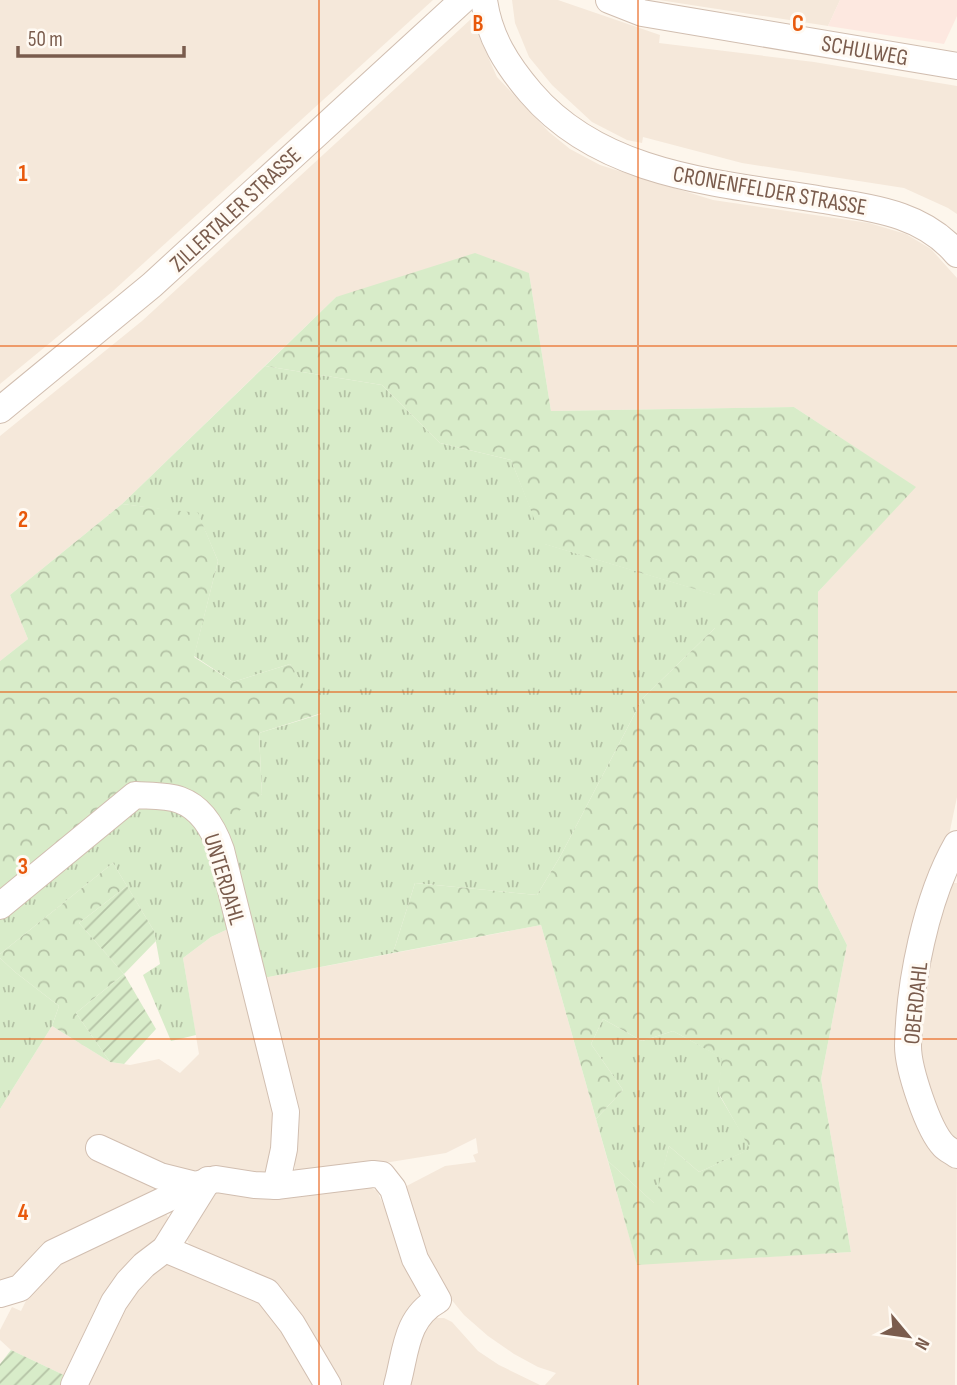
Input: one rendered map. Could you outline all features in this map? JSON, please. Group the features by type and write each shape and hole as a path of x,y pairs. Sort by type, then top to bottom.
{"street":[{"name":"ZILLERTALER STRASSE","path":"0,410 152,285 463,0"},
{"name":"CRONENFELDER STRASSE","path":"484,0 487,21 501,54 517,77 557,120 576,135 602,148 666,172 708,182 877,209 905,217 939,237 957,254"},
{"name":"SCHULWEG","path":"609,0 642,13 957,66"},
{"name":"UNTERDAHL","path":"0,906 135,795 180,800 199,813 214,830 221,850 286,1112 284,1149 276,1186"},
{"name":"OBERDAHL","path":"957,844 936,890 922,938 908,1048 925,1112 943,1145 957,1155"},
{"path":"99,1148 160,1176 202,1183"},
{"path":"0,1294 20,1288 53,1253 202,1183 216,1179 276,1186 382,1175 388,1181 415,1259 438,1300 426,1307 411,1327 397,1385"},
{"path":"74,1385 114,1302 128,1282 164,1248 202,1183"},
{"path":"164,1248 267,1292 292,1324 328,1385"}],"shaded area":[{"path":"0,0 433,0 113,291 0,384"},
{"path":"512,0 558,0 660,35 659,43 814,62 957,86 957,214 904,188 742,163 643,137 642,143 627,140 592,122 552,85 529,57 515,23"},
{"path":"659,0 840,0 828,26"},
{"path":"840,0 957,0 957,16 944,44 828,26"},
{"path":"471,19 497,77 549,132 570,149 600,165 713,200 869,223 906,234 931,249 957,278 957,797 903,1054 957,1160 955,1385 545,1385 556,1373 514,1354 488,1336 464,1315 446,1293 429,1268 397,1191 445,1166 476,1162 473,1155 478,1153 476,1138 446,1153 298,1177 295,1171 295,1129 258,979 541,925 637,1264 851,1252 821,1079 847,945 818,888 818,592 915,487 794,407 551,411 529,273 336,297 122,504 10,595 28,639 0,661 0,436 142,321"},
{"path":"949,883 957,883 957,1149 945,1139 915,1051 932,942"},
{"path":"228,929 285,1130 263,1181 219,1170 0,1288 0,1109 52,1026 110,1062 130,1065 159,1059 180,1073 199,1054 183,958 211,937"},
{"path":"362,1183 377,1191 419,1281 417,1308 390,1385 335,1385 315,1346 191,1247 187,1240 213,1190"},
{"path":"166,1214 175,1227 68,1377 11,1350 0,1340 0,1330 12,1307 21,1311 35,1282 51,1262"},
{"path":"173,1261 270,1306 319,1385 81,1385 114,1316 162,1265"},
{"path":"433,1318 444,1318 452,1322 478,1351 499,1365 540,1385 404,1385 413,1349"}],"green space":[{"path":"475,253 529,273 551,411 794,407 916,487 818,592 818,888 847,945 821,1079 851,1252 637,1265 608,1161 654,1203 669,1146 699,1172 750,1149 718,1092 722,1058 673,1031 642,1041 603,1019 591,1044 623,1090 596,1119 541,925 393,953 415,883 537,895 561,855 643,698 715,628 715,595 544,544 511,460 440,443 382,385 265,366 336,297"},
{"path":"265,366 382,385 440,443 511,460 545,544 716,595 715,628 643,698 561,855 537,895 415,883 393,953 258,979 220,819 262,794 259,733 321,714 290,664 233,682 194,656 218,561 198,514 122,504"},
{"path":"122,504 198,513 218,561 194,657 233,682 290,664 322,713 259,733 262,794 214,829 199,813 135,795 0,904 0,661 28,639 10,595"},
{"path":"135,795 199,813 228,929 211,937 183,958 196,1035 171,1041 143,975 160,964 154,931 113,863 0,954 0,905"},
{"path":"113,863 127,886 79,923 124,974 76,1013 110,1062 52,1026 59,1006 15,972 0,958 0,954"},
{"path":"127,886 154,931 156,941 124,974 79,923"},
{"path":"0,958 59,1006 52,1026 0,1109"},
{"path":"124,974 156,1029 124,1064 110,1062 76,1013"},
{"path":"603,1019 642,1041 673,1031 723,1058 718,1093 751,1149 699,1172 669,1146 655,1204 608,1161 596,1119 623,1090 591,1044"},
{"path":"11,1350 68,1377 63,1385 0,1385 0,1364"}]}
